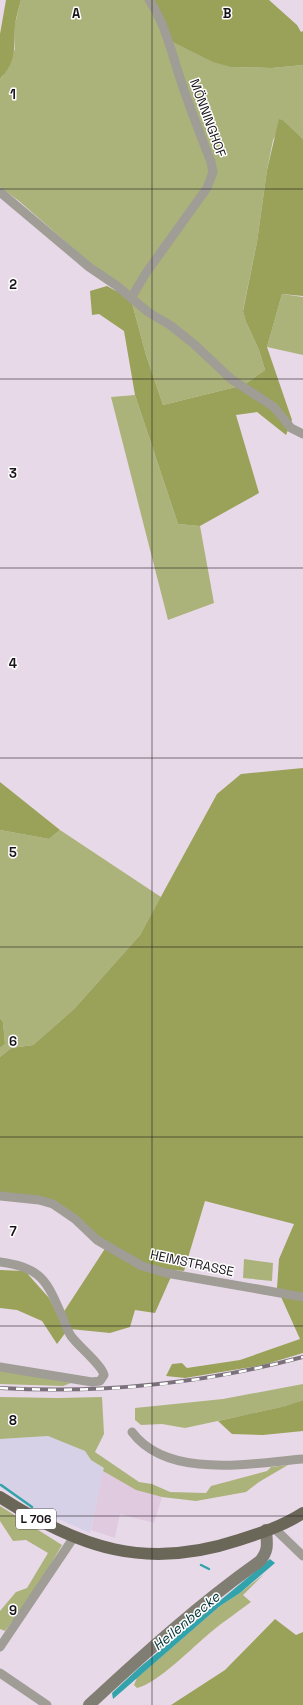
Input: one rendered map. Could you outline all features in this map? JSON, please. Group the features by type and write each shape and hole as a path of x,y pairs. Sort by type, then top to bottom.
{"main road":[{"name":"L 706","path":"0,1497 32,1518 96,1546 152,1555 168,1555 223,1546 270,1529"},
{"path":"90,1705 143,1654 260,1560 266,1554 270,1529 303,1513"}],"street":[{"name":"MÖNNINGHOF","path":"131,298 146,273 207,188 213,172 211,162 180,79 168,37 155,8 149,0"},
{"path":"0,192 89,267 148,312 170,325 194,344 236,382 274,407 291,428 303,434"},
{"name":"HEIMSTRASSE","path":"0,1196 39,1200 53,1204 75,1219 97,1240 142,1266 166,1273 303,1297"},
{"path":"0,1262 11,1263 36,1273 46,1282 70,1334 100,1367 104,1375 100,1381 92,1382 0,1367"},
{"path":"132,1432 140,1443 167,1458 198,1464 240,1465 303,1459"},
{"path":"270,1529 303,1556"},
{"path":"0,1647 74,1537"},
{"path":"0,1673 47,1705"}],"shaded area":[{"path":"48,1436 85,1451 91,1460 104,1468 90,1533 34,1508 0,1487 0,1439"},
{"path":"103,1471 136,1490 162,1497 154,1523 120,1514 115,1538 91,1530"}],"green space":[{"path":"6,0 21,0 15,25 14,54 9,66 0,79 0,34"},
{"path":"21,0 147,0 231,67 272,68 303,65 303,139 284,121 273,140 267,170 257,242 243,310 246,322 259,350 265,370 244,385 163,405 146,355 129,292 97,269 19,201 0,187 0,79 3,76 15,49 15,24"},
{"path":"147,0 269,0 297,25 301,32 303,31 303,65 272,68 231,67 213,62 167,39"},
{"path":"279,119 284,121 303,139 303,296 282,294 267,347 292,420 286,435 257,412 236,415 259,493 200,526 178,524 135,395 124,331 99,314 92,315 90,291 107,286 116,291 129,292 146,355 163,405 244,385 265,370 259,350 246,322 243,311 257,242 267,170"},
{"path":"282,294 303,297 303,355 267,347"},
{"path":"135,395 178,524 200,526 214,603 168,620 111,397"},
{"path":"303,768 303,1353 263,1365 185,1378 166,1376 172,1364 182,1363 187,1368 240,1360 300,1339 277,1288 279,1259 294,1224 205,1201 184,1271 174,1270 155,1313 135,1310 130,1327 110,1333 70,1329 63,1313 108,1244 54,1202 0,1194 0,1057 11,1048 33,1045 74,1009 140,935 217,794 241,774"},
{"path":"0,782 60,830 49,839 0,830"},
{"path":"0,830 49,839 60,830 161,897 140,935 74,1009 33,1045 11,1048 0,1057 0,1048 5,1044 3,1022 0,1018"},
{"path":"0,1018 3,1022 5,1044 0,1048"},
{"path":"244,1259 273,1263 272,1281 243,1278"},
{"path":"0,1270 25,1271 49,1298 66,1332 57,1344 42,1321 17,1310 0,1308"},
{"path":"0,1370 71,1383 63,1386 0,1384"},
{"path":"303,1384 303,1400 287,1406 185,1428 162,1424 141,1425 135,1420 135,1408 223,1399"},
{"path":"0,1397 102,1397 104,1434 95,1452 139,1482 152,1484 170,1492 206,1493 211,1486 267,1471 271,1467 288,1465 259,1482 246,1492 196,1501 162,1497 136,1490 103,1471 104,1468 91,1460 85,1451 48,1436 0,1439"},
{"path":"303,1400 303,1431 263,1435 232,1434 218,1421 286,1406"},
{"path":"0,1506 62,1545 36,1589 5,1631 0,1629 0,1611 16,1592 27,1588 48,1553 26,1540 13,1541 0,1521"},
{"path":"264,1574 243,1595 251,1602 216,1628 155,1680 137,1688 134,1685 137,1678 220,1606 240,1593"},
{"path":"275,1619 296,1635 303,1632 303,1705 171,1705 225,1670"}],"water":[{"path":"270,1559 275,1563 240,1593 220,1606 113,1699 112,1693 140,1667"}],"waterway":[{"path":"1,1485 32,1507"},
{"path":"201,1565 209,1569"}],"railway":[{"path":"0,1388 77,1389 153,1385 228,1374 303,1357"}],"water label":[{"name":"Heilenbecke","path":"186,1621"}]}
